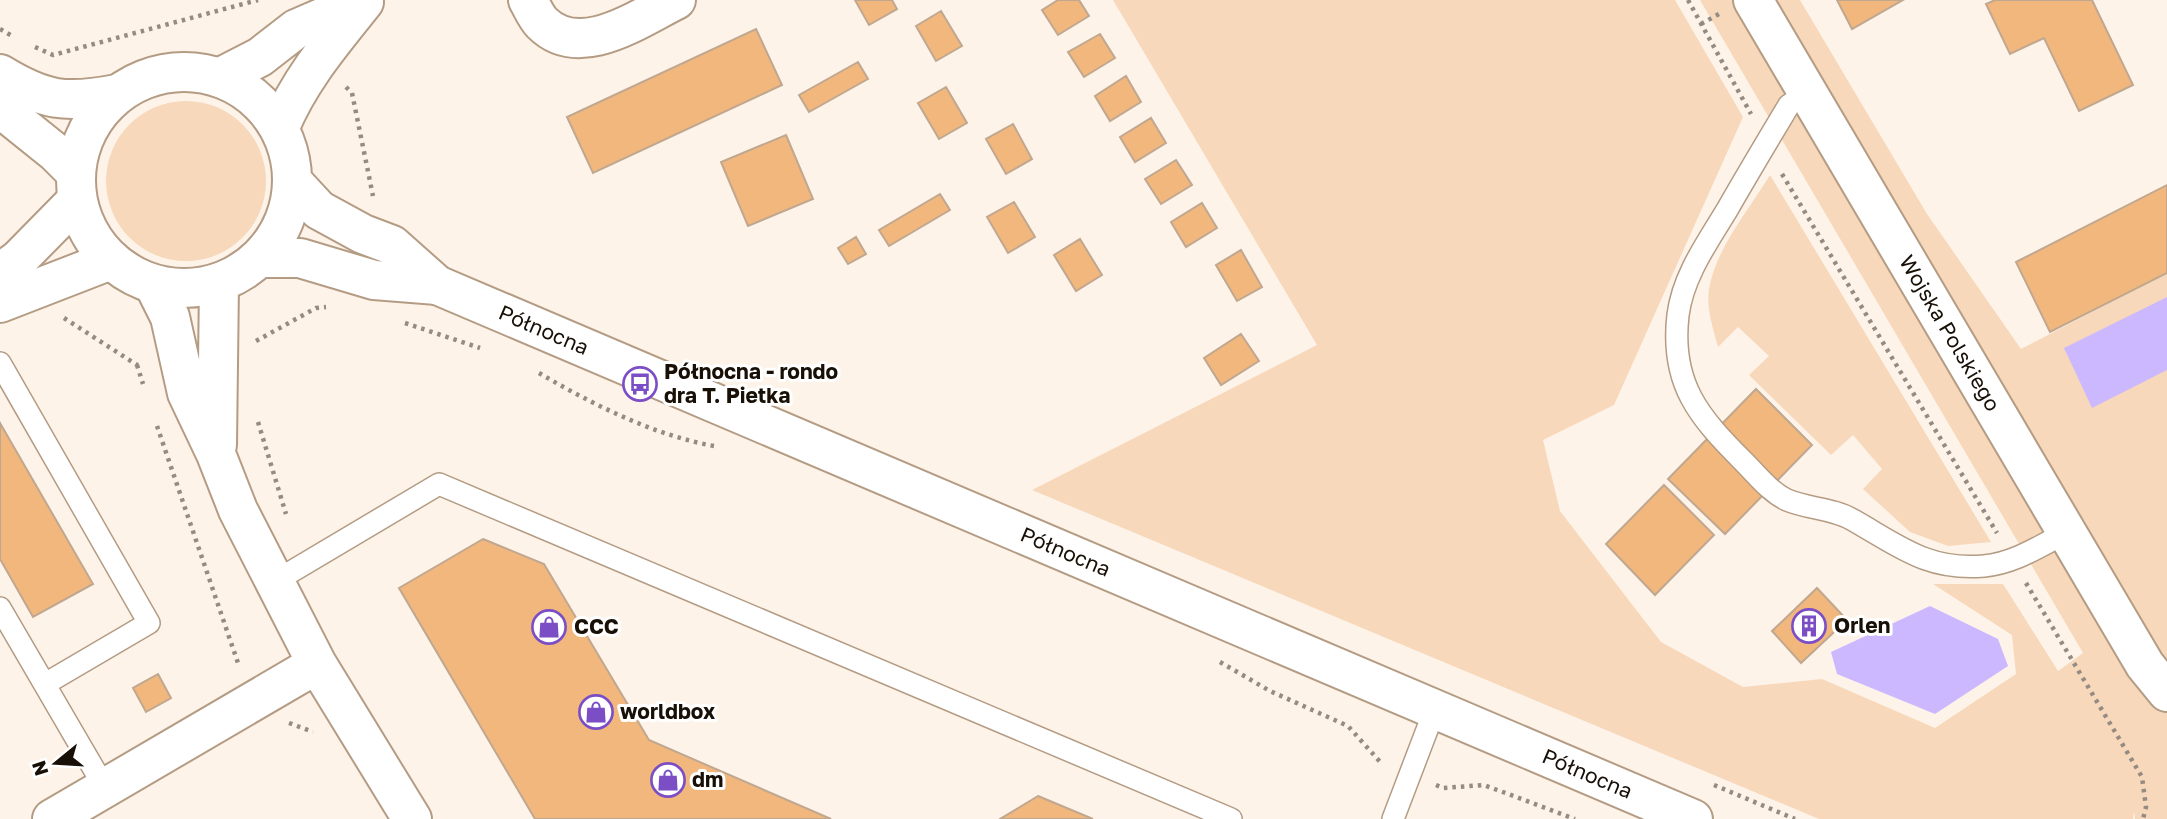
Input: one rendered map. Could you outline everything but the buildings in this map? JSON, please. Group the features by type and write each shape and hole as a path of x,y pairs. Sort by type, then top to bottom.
{"street":[{"path":"221,77 260,57 296,29 364,0"},
{"path":"280,127 294,95 318,58 364,0"},
{"path":"528,0 542,23 562,36 580,39 599,37 677,0"},
{"name":"Wojska Polskiego","path":"1752,0 2156,679 2167,719"},
{"path":"185,70 221,77 245,88 264,105 280,127 290,154 293,183 289,211 278,236 261,258 241,273 219,283 198,288 154,285 131,275 111,260 84,222 77,186 82,143 96,116 117,94 149,76 185,70"},
{"path":"0,74 44,96 77,102 117,94"},
{"path":"0,108 56,153 77,186"},
{"path":"293,183 319,210 392,246 437,285"},
{"path":"0,273 19,259 77,186"},
{"path":"261,258 300,258 374,281 437,285"},
{"path":"0,303 111,260"},
{"path":"216,454 219,283"},
{"path":"154,285 170,317 187,393 216,454 238,510 317,664 412,819"},
{"name":"Północna","path":"437,285 1693,819"},
{"path":"52,819 317,664"}],"lane":[{"path":"1809,92 1789,105 1692,269 1683,292 1678,314 1677,341 1691,400 1704,422 1775,493 1788,500 1851,518 1906,553 1924,560 1946,565 1984,566 2013,560 2067,532"},
{"path":"0,363 149,623 45,684"},
{"path":"274,582 439,484 1231,819"},
{"path":"0,608 105,788"},
{"path":"1392,819 1435,709"}],"path":[{"path":"0,29 53,55 258,0"},
{"path":"1688,0 1744,99 1765,145 2142,777 2146,807 2143,819"},
{"path":"248,349 261,335 316,308 338,306"},
{"path":"401,322 493,352"},
{"path":"137,365 146,391"},
{"path":"529,367 582,398 690,442 724,448"},
{"path":"155,417 252,701 268,726 287,723 309,729 318,736"},
{"path":"1216,660 1270,691 1348,726 1384,765 1443,788 1484,785 1575,819"}],"shaded area":[{"path":"1113,0 1675,0 1743,117 1614,405 1543,440 1560,511 1661,642 1743,687 1822,679 1935,728 2016,674 2012,635 1933,584 2003,584 2058,671 2083,653 1700,0 1800,0 1927,214 2021,349 2167,273 2167,819 2135,819 2134,811 2133,819 1819,819 1032,490 1317,345"},
{"path":"186,101 216,108 242,125 259,151 266,181 259,211 242,237 216,254 186,261 156,254 130,237 113,211 106,181 113,151 130,125 156,108"},
{"path":"1770,175 1991,542 1948,546 1910,532 1863,489 1882,469 1853,435 1831,455 1749,375 1769,356 1738,327 1718,347 1708,303 1713,274 1734,230"},
{"path":"2167,297 2167,370 2092,408 2064,348"},
{"path":"1930,606 1998,639 2008,666 1935,714 1837,674 1831,652"}],"place":[{"name":"Północna - rondo dra T. Pietka","path":"640,384"},
{"name":"Orlen","path":"1809,626"},
{"name":"CCC","path":"549,627"},
{"name":"worldbox","path":"596,712"},
{"name":"dm","path":"668,780"}]}
